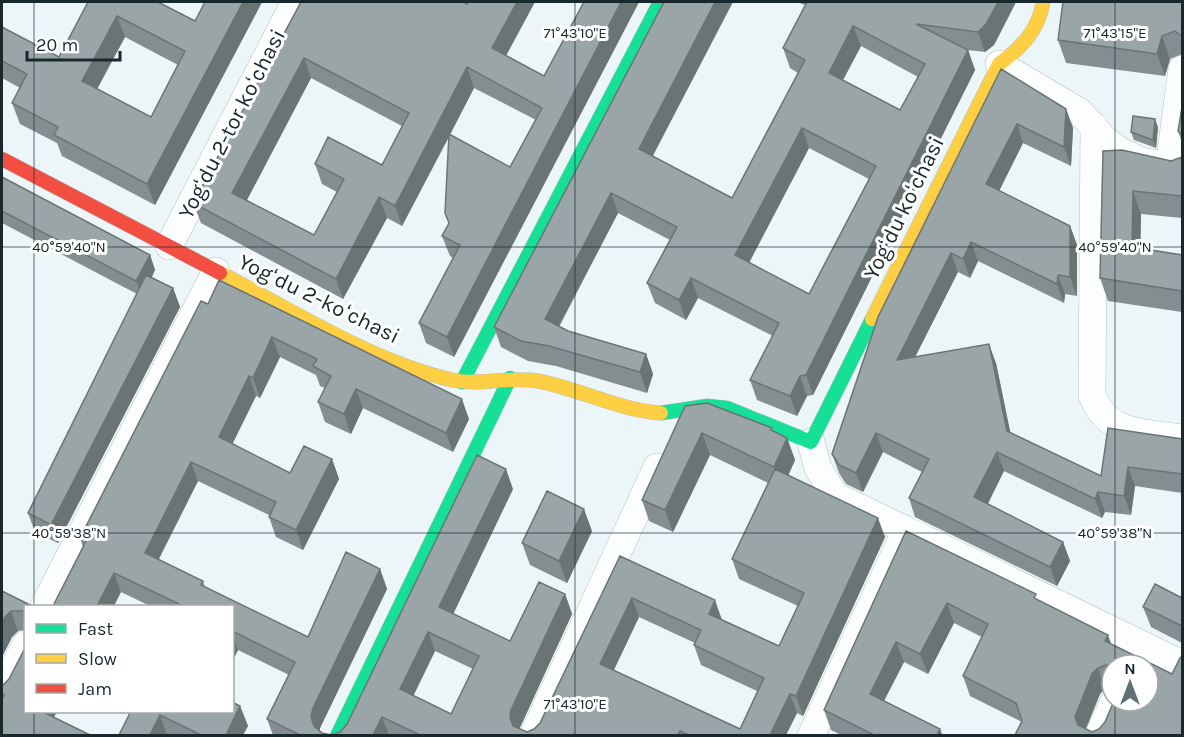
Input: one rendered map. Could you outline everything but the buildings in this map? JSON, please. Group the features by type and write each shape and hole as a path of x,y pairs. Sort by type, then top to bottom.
{"street":[{"name":"Yogʻdu 2-tor koʻchasi","path":"169,246 295,2"},
{"path":"462,382 660,2"},
{"name":"Yogʻdu koʻchasi","path":"811,442 999,63 1019,50 1034,31 1043,2"},
{"path":"999,63 1080,112 1104,139 1120,151 1141,161 1176,167 1182,69"},
{"path":"1094,126 1092,395 1098,410 1110,423 1131,430 1182,438"},
{"name":"Yogʻdu 2-koʻchasi","path":"2,159 368,350 462,382 484,383 510,378 536,381 660,413 700,405 727,408 811,442"},
{"path":"45,605 216,271"},
{"path":"337,735 510,378"},
{"path":"533,735 684,409"},
{"path":"811,442 821,475 835,496 906,530 1132,653"},
{"path":"812,735 906,530"},
{"path":"2,691 24,648"},
{"path":"1160,660 1182,664"},
{"path":"1098,735 1108,713"}],"traffic: fast":[{"path":"462,382 660,2"},
{"path":"661,413 707,406 727,408 811,442 872,319"},
{"path":"337,736 510,378"}],"traffic: slow":[{"path":"872,319 999,64 1028,38 1038,21 1043,2"},
{"path":"220,273 333,334 422,372 463,382 538,381 614,404 661,413"}],"traffic: jam":[{"path":"2,159 220,273"}]}
